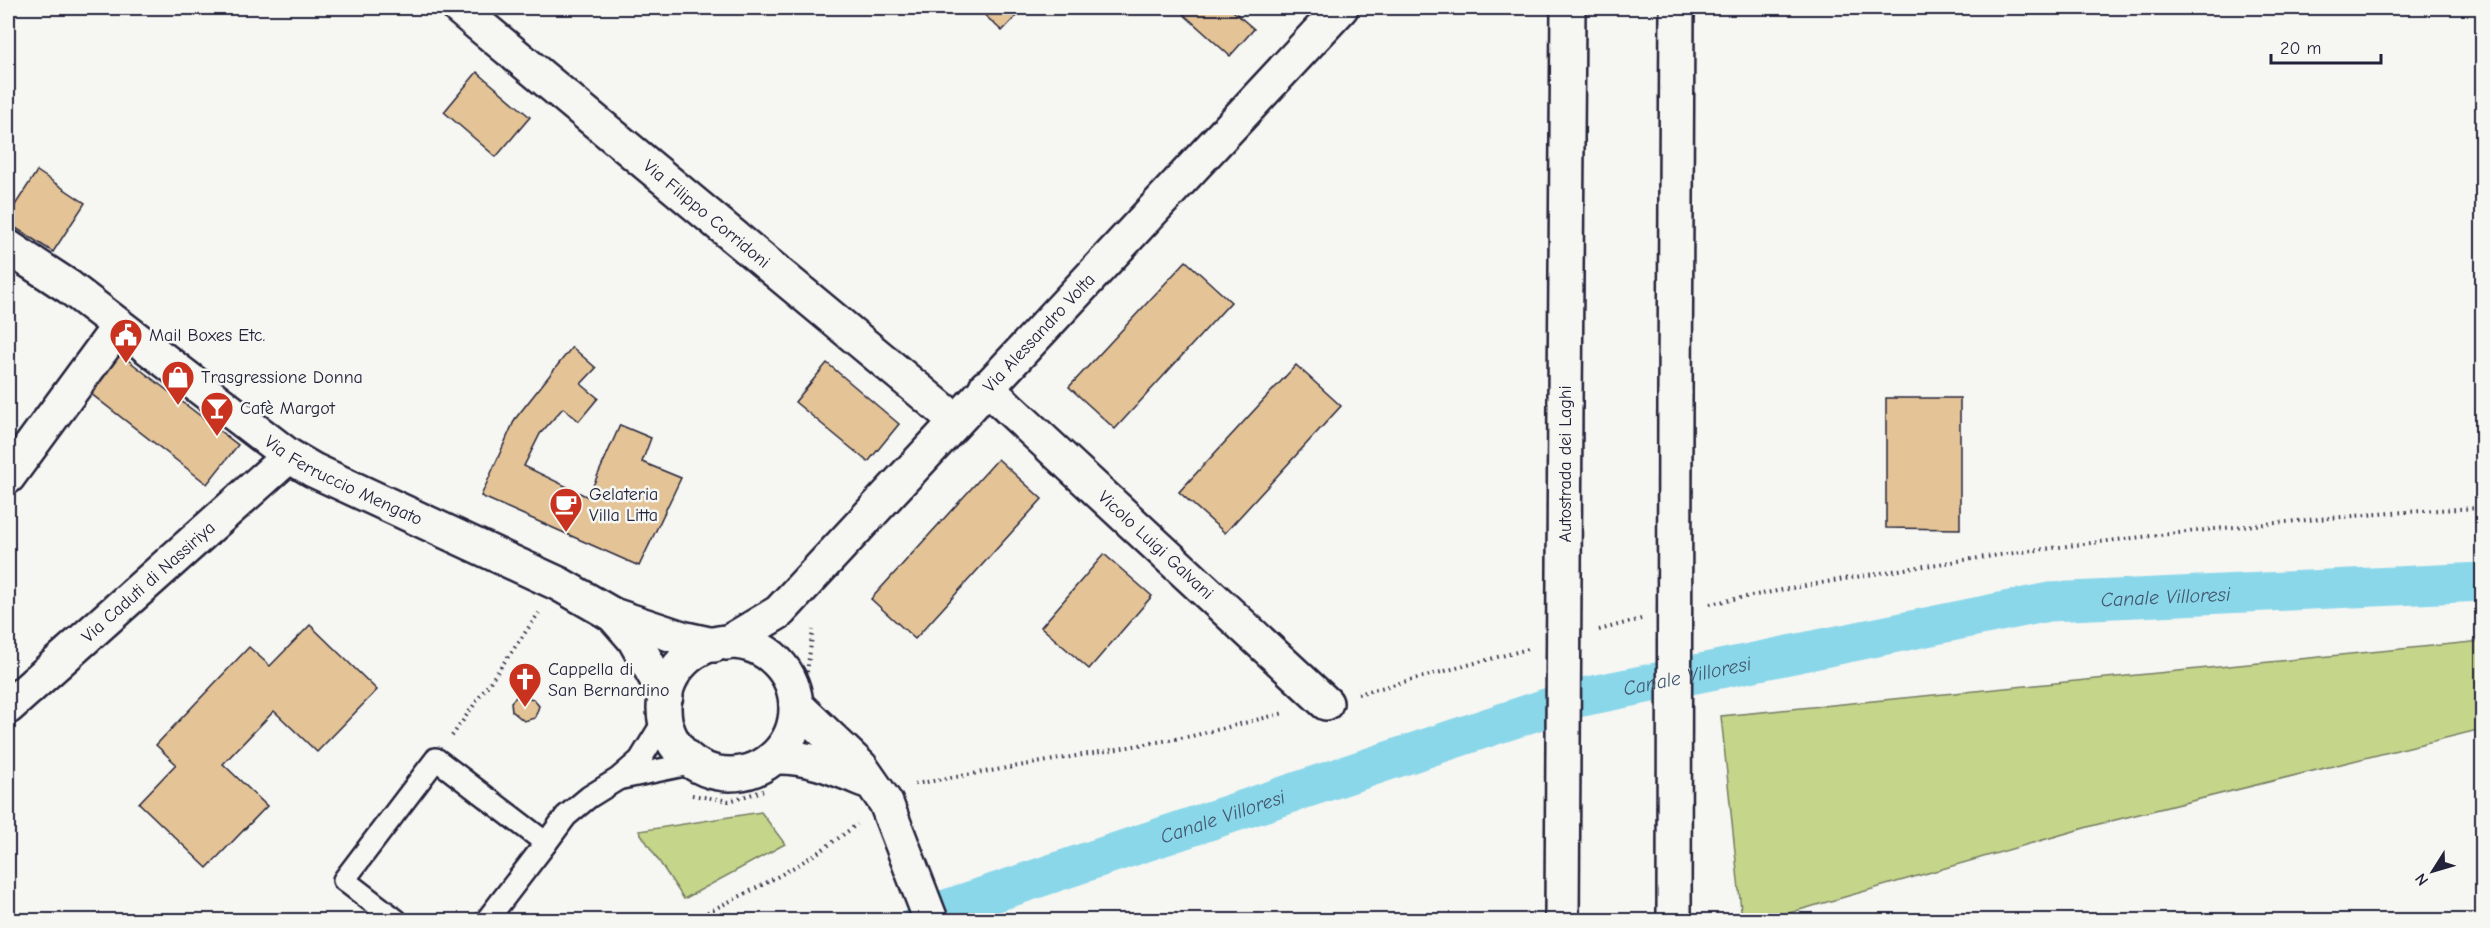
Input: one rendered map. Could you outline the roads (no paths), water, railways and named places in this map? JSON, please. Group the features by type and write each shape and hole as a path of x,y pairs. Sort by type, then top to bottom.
{"main road":[{"name":"Via Filippo Corridoni","path":"459,8 955,420"},
{"name":"Via Alessandro Volta","path":"721,644 779,612 955,420 1341,8"},
{"name":"Autostrada dei Laghi","path":"1562,921 1568,8"},
{"path":"1674,921 1677,8"},
{"name":"Via Ferruccio Mengato","path":"8,248 69,287 289,456 351,489 559,584 613,615 682,638 721,644"},
{"path":"8,477 119,326"},
{"name":"Vicolo Luigi Galvani","path":"986,387 1326,703"},
{"name":"Via Caduti di Nassiriya","path":"8,707 289,456"},
{"name":"Via Ferruccio Mengato","path":"613,615 634,639 665,708"},
{"path":"721,644 750,646 766,653 778,664 792,686 796,705 793,730 775,757 764,765 739,774 710,771 691,779 665,708 674,674 682,663 703,649 721,644"},
{"path":"796,705 861,767 872,783 893,818 931,921"},
{"path":"775,757 796,756 832,766 872,783"}],"lane":[{"path":"487,921 566,816 589,797 618,779 640,760 665,708"},
{"path":"396,921 344,880 435,759 546,843"},
{"path":"618,779 691,779"}],"waterway":[{"name":"Canale Villoresi","path":"922,920 946,909 1573,699 2049,602 2482,582"}],"place":[{"name":"Mail Boxes Etc.","path":"126,364"},
{"name":"Trasgressione Donna","path":"178,406"},
{"name":"Cafè Margot","path":"217,437"},
{"name":"Gelateria Villa Litta","path":"566,533"},
{"name":"Cappella di San Bernardino","path":"525,708"}]}
